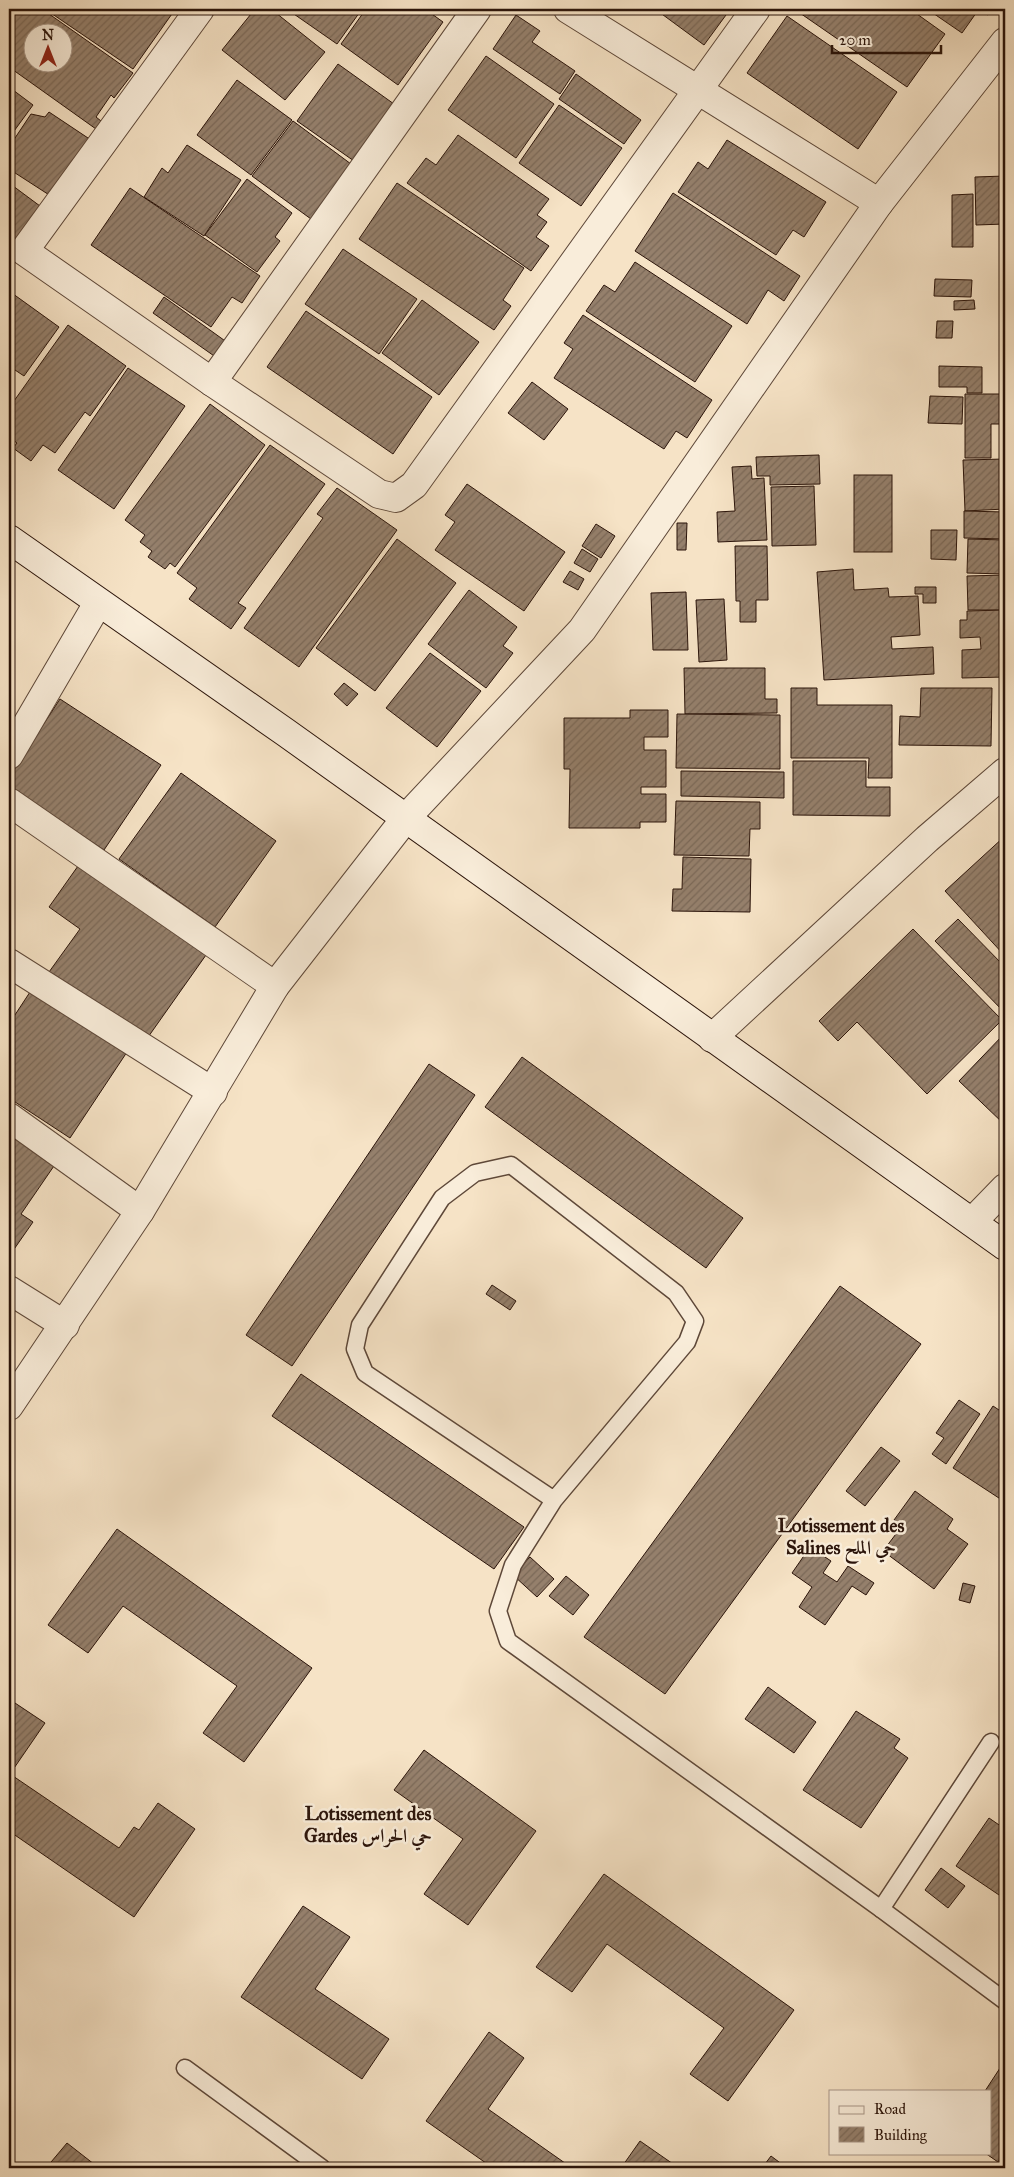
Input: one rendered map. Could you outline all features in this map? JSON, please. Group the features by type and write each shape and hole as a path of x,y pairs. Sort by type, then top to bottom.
{"street":[{"path":"200,9 24,250 212,382 378,494 396,498 414,485 756,9"},
{"path":"212,382 477,9"},
{"path":"568,9 880,203"},
{"path":"9,1406 140,1211 274,986 405,819 582,630 880,203 1005,42"},
{"path":"9,539 285,732 1005,1246"},
{"path":"9,755 98,603"},
{"path":"712,1038 927,839 1005,772"},
{"path":"9,802 274,986"},
{"path":"13,975 212,1092"},
{"path":"9,1117 140,1211"},
{"path":"972,1222 1005,1188"},
{"path":"9,1290 65,1325"}],"lane":[{"path":"554,1500 365,1373 355,1349 360,1325 442,1198 475,1173 511,1165 676,1293 694,1321 688,1342 554,1500 513,1565 498,1611 508,1641 881,1909 1005,2001"},
{"path":"881,1909 991,1742"},
{"path":"185,2068 322,2168"}],"building":[{"path":"9,9 42,9 60,22 22,22 22,72 72,72 72,30 133,73 114,98 111,95 96,117 101,121 96,129 9,67"},
{"path":"45,9 170,9 174,11 133,69 72,27 72,22 64,22"},
{"path":"255,9 271,9 325,52 285,100 222,50"},
{"path":"293,9 362,9 337,44 291,12"},
{"path":"366,9 425,9 443,22 398,85 341,44"},
{"path":"655,9 718,9 726,15 704,45"},
{"path":"799,9 910,9 945,34 907,87 797,11"},
{"path":"927,9 979,9 962,33"},
{"path":"979,9 992,9 988,15"},
{"path":"516,15 540,31 532,42 575,71 560,94 493,49"},
{"path":"787,16 897,92 858,149 747,73"},
{"path":"486,56 554,104 516,158 448,110"},
{"path":"338,64 394,104 354,161 297,121"},
{"path":"576,74 641,120 624,144 559,99"},
{"path":"237,80 292,120 251,175 197,135"},
{"path":"9,87 33,105 9,138"},
{"path":"559,105 622,148 581,206 519,163"},
{"path":"49,112 97,144 57,200 9,169 9,147 31,114 45,117"},
{"path":"293,121 351,164 311,219 252,176"},
{"path":"458,135 549,199 537,215 547,222 536,237 549,246 531,271 407,183 426,158 436,165"},
{"path":"727,140 826,202 804,237 793,230 776,255 678,192 698,162 708,169"},
{"path":"187,145 241,180 204,236 144,197 162,168 168,173"},
{"path":"1005,176 1005,224 976,225 975,177"},
{"path":"247,179 292,213 275,237 280,241 257,272 205,235"},
{"path":"9,183 44,209 9,256"},
{"path":"397,183 524,268 503,300 511,306 494,330 359,239"},
{"path":"130,188 260,276 242,303 232,297 211,327 91,245"},
{"path":"673,193 800,276 784,301 768,290 747,324 635,251"},
{"path":"973,194 973,247 952,247 952,195"},
{"path":"343,249 417,299 379,354 305,304"},
{"path":"635,262 732,326 695,382 586,311 604,285 615,292"},
{"path":"935,279 972,280 971,297 934,296"},
{"path":"9,291 59,327 24,376 15,370 9,379"},
{"path":"164,297 228,343 217,358 153,313"},
{"path":"422,300 479,342 439,395 382,353"},
{"path":"974,300 975,309 954,310 954,301"},
{"path":"306,311 432,397 393,454 267,367"},
{"path":"583,315 712,400 687,438 676,431 664,449 554,378 573,349 564,343"},
{"path":"937,321 953,321 952,338 936,338"},
{"path":"68,325 126,366 90,416 85,412 55,453 43,445 31,461 13,448 17,443 9,437 9,408"},
{"path":"939,366 982,367 982,393 967,393 967,387 939,387"},
{"path":"128,368 185,406 114,509 58,470"},
{"path":"1004,371 1005,371 1005,420"},
{"path":"532,382 568,409 544,440 508,413"},
{"path":"965,394 1003,394 1003,424 991,424 991,458 965,458"},
{"path":"930,396 963,397 962,424 928,423"},
{"path":"210,404 265,445 175,567 170,563 165,569 148,557 152,551 140,542 145,535 125,520"},
{"path":"270,445 325,484 238,603 246,608 231,629 189,599 197,588 177,573"},
{"path":"819,455 820,484 770,485 770,476 757,476 756,457"},
{"path":"1005,459 1005,509 965,511 963,460"},
{"path":"751,466 752,479 764,478 767,540 718,542 717,512 735,511 732,467"},
{"path":"854,475 892,475 892,552 854,552"},
{"path":"467,484 565,552 524,611 435,550 455,522 445,515"},
{"path":"814,486 816,545 772,546 771,487"},
{"path":"337,488 397,530 299,667 244,628 323,518 317,514"},
{"path":"964,511 1005,512 1005,539 964,538"},
{"path":"677,523 687,523 686,550 677,550"},
{"path":"596,524 615,536 601,558 582,546"},
{"path":"931,530 957,530 956,560 931,559"},
{"path":"397,539 456,583 375,691 316,648"},
{"path":"968,539 1005,540 1005,574 967,573"},
{"path":"735,546 767,546 768,600 756,600 756,622 740,622 740,601 736,601"},
{"path":"582,549 598,559 590,572 574,563"},
{"path":"853,569 854,590 888,588 889,597 918,596 920,635 891,637 892,649 933,647 934,674 824,680 817,572"},
{"path":"570,571 584,579 578,590 563,582"},
{"path":"1005,575 1005,610 968,610 967,576"},
{"path":"915,587 936,587 936,603 923,603 923,594 915,594"},
{"path":"469,590 517,627 503,646 513,653 486,688 428,644"},
{"path":"686,592 688,650 653,650 651,593"},
{"path":"724,599 727,660 699,662 696,600"},
{"path":"1005,610 1005,677 962,678 962,650 981,649 980,637 960,638 960,620 967,620 967,611"},
{"path":"430,653 481,691 437,747 386,708"},
{"path":"684,668 765,668 765,699 777,699 777,713 685,714"},
{"path":"344,683 358,694 347,706 334,694"},
{"path":"791,688 817,688 817,705 892,705 892,778 868,778 869,758 791,758"},
{"path":"921,688 992,688 991,746 899,745 900,716 920,717"},
{"path":"60,699 161,765 104,850 9,787 9,777"},
{"path":"630,710 668,710 668,737 644,737 644,750 666,750 666,787 641,787 641,794 666,794 666,822 640,822 640,828 569,828 570,769 564,769 564,718 630,718"},
{"path":"677,714 780,715 780,769 676,768"},
{"path":"793,761 866,761 866,787 890,787 890,816 793,815"},
{"path":"681,771 784,772 784,798 681,796"},
{"path":"181,773 276,841 215,927 119,859"},
{"path":"676,801 760,802 760,829 750,829 749,856 674,855"},
{"path":"1005,836 1005,956 945,891"},
{"path":"683,857 751,859 750,912 672,911 673,889 682,889"},
{"path":"78,866 206,955 146,1040 49,972 80,929 49,907"},
{"path":"958,919 1005,967 1005,1013 935,941"},
{"path":"913,929 1002,1020 927,1094 857,1022 838,1041 819,1021"},
{"path":"32,989 127,1052 70,1138 9,1098 9,1024"},
{"path":"1005,1033 1005,1125 959,1081"},
{"path":"522,1057 743,1218 706,1268 485,1107"},
{"path":"429,1064 475,1095 292,1366 246,1335"},
{"path":"9,1131 56,1163 21,1214 33,1222 10,1255 9,1254"},
{"path":"492,1285 516,1301 510,1310 486,1294"},
{"path":"840,1286 921,1344 665,1694 584,1637"},
{"path":"301,1374 524,1527 494,1569 272,1416"},
{"path":"959,1400 980,1414 946,1464 932,1454 944,1438 936,1433"},
{"path":"993,1406 1005,1414 1005,1502 953,1468"},
{"path":"881,1447 900,1461 865,1506 846,1491"},
{"path":"915,1491 953,1519 947,1529 968,1544 934,1589 883,1551 902,1526 894,1520"},
{"path":"117,1529 312,1668 244,1762 203,1733 237,1686 123,1606 88,1653 48,1625"},
{"path":"810,1547 831,1561 823,1573 837,1582 848,1566 874,1583 866,1595 852,1586 825,1625 799,1607 812,1587 792,1573"},
{"path":"530,1557 554,1579 537,1597 513,1575"},
{"path":"566,1576 589,1595 573,1615 549,1596"},
{"path":"963,1583 975,1586 970,1603 959,1600"},
{"path":"768,1687 816,1722 794,1753 745,1719"},
{"path":"9,1699 45,1723 10,1774 119,1848 134,1827 139,1830 158,1803 195,1829 134,1917 9,1831"},
{"path":"856,1711 900,1739 894,1748 908,1758 861,1828 803,1790"},
{"path":"424,1750 536,1831 468,1925 424,1894 463,1839 394,1790"},
{"path":"989,1818 1005,1829 1005,1899 956,1866"},
{"path":"941,1868 965,1886 948,1908 925,1890"},
{"path":"604,1874 794,2010 728,2101 690,2074 724,2028 607,1944 572,1992 536,1967"},
{"path":"303,1906 350,1937 315,1989 389,2039 362,2079 241,1997"},
{"path":"489,2032 524,2058 488,2109 572,2168 493,2168 426,2121"},
{"path":"1002,2065 1005,2067 1005,2150 998,2162 986,2154 992,2154 992,2090 986,2090"},
{"path":"640,2141 676,2166 674,2168 621,2168"},
{"path":"67,2143 99,2168 46,2168"},
{"path":"771,2156 787,2168 762,2168"}],"district":[{"name":"Lotissement des Salines حي الملح","path":"841,1536"},
{"name":"Lotissement des Gardes حي الحراس","path":"368,1824"}]}
